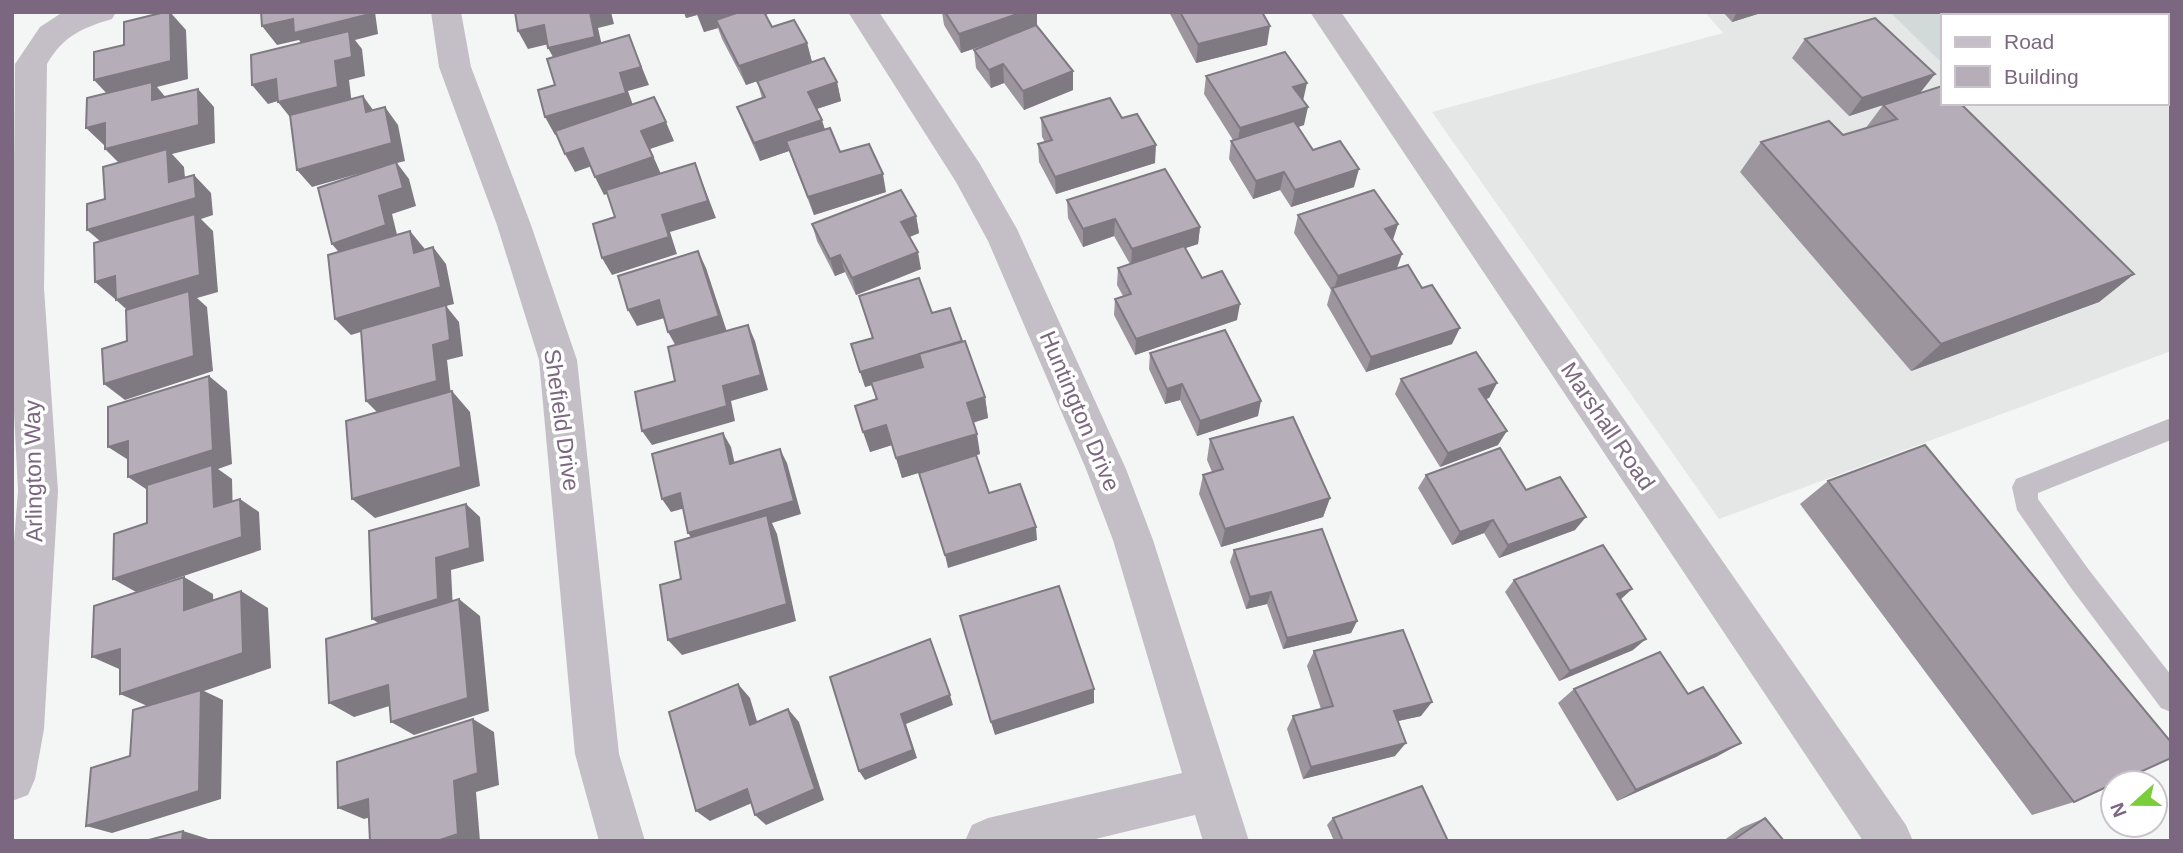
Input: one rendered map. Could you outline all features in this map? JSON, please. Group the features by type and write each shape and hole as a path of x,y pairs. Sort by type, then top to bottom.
{"street":[{"name":"Arlington Way","path":"12,779 22,729 38,491 26,288 31,64 45,38 72,19 101,12"},
{"name":"Shefield Drive","path":"446,12 455,67 514,225 558,360 597,754 622,841"},
{"name":"Huntington Drive","path":"863,12 968,173 1005,239 1106,468 1129,528 1226,841"},
{"name":"Marshall Road","path":"1325,12 1890,841"},
{"path":"988,841 1209,789"}],"lane":[{"path":"2171,429 2025,486 2026,502 2080,579 2171,698"}],"shaded area":[{"path":"1705,12 2171,12 2171,351 1719,519 1432,112 1723,33"},
{"path":"1890,12 1947,12 1948,14 1941,14 1941,62"}],"building":[{"path":"170,12 171,61 94,80 94,52 124,45 124,22"},
{"path":"261,12 366,12 366,15 294,33 293,19 262,26"},
{"path":"515,12 590,12 595,37 548,48 544,25 518,31"},
{"path":"739,12 764,12 772,27 794,20 807,43 739,66 716,20"},
{"path":"945,12 1023,12 959,34"},
{"path":"1180,12 1262,12 1270,26 1198,44"},
{"path":"1875,18 1935,74 1862,98 1805,39"},
{"path":"1036,25 1073,71 1023,91 1003,64 989,70 974,50"},
{"path":"349,31 352,57 335,61 338,87 278,102 276,79 252,85 251,55"},
{"path":"629,35 641,67 620,73 626,93 545,117 538,90 555,85 547,59"},
{"path":"1285,52 1307,83 1293,87 1308,107 1240,128 1206,76"},
{"path":"824,58 837,82 808,92 822,120 754,143 737,107 765,97 757,81"},
{"path":"152,82 152,100 198,89 199,125 105,149 105,123 86,128 87,98"},
{"path":"1941,86 1941,105 1962,105 2134,274 1941,344 1761,142 1829,121 1843,135 1897,119 1883,105"},
{"path":"363,96 366,112 385,107 392,143 297,170 290,115"},
{"path":"654,97 666,122 641,131 653,157 595,177 583,148 565,154 555,131"},
{"path":"1110,98 1122,118 1137,114 1156,145 1055,177 1038,144 1052,140 1041,118"},
{"path":"1294,121 1313,150 1340,141 1359,169 1295,190 1284,172 1256,181 1231,141"},
{"path":"830,128 840,152 869,144 883,174 808,197 786,141"},
{"path":"167,149 169,182 194,175 196,198 87,230 87,204 105,199 103,167"},
{"path":"396,162 403,188 379,196 386,225 332,244 318,188"},
{"path":"695,163 708,201 662,215 669,237 602,258 593,224 615,217 606,190"},
{"path":"1165,169 1200,227 1132,249 1115,219 1083,229 1067,200"},
{"path":"901,190 916,216 901,222 918,252 852,278 840,255 830,259 812,224"},
{"path":"1374,190 1398,224 1385,229 1402,254 1338,276 1298,215"},
{"path":"195,214 200,275 116,300 115,276 95,282 94,243"},
{"path":"410,231 414,253 433,247 441,287 335,319 328,255"},
{"path":"1184,246 1202,278 1222,271 1240,304 1136,339 1115,299 1131,294 1118,268"},
{"path":"698,251 719,316 668,332 659,300 628,310 618,276"},
{"path":"1408,265 1422,288 1432,285 1460,328 1371,357 1332,288"},
{"path":"919,278 932,313 950,308 962,341 860,372 851,344 873,338 859,296"},
{"path":"189,291 194,356 104,384 102,349 127,341 126,310"},
{"path":"446,305 450,340 433,345 437,381 366,401 361,329"},
{"path":"748,325 761,375 723,386 727,406 642,431 635,392 675,381 668,347"},
{"path":"1225,330 1261,401 1200,421 1182,384 1167,389 1150,353"},
{"path":"965,341 985,397 967,403 977,434 896,458 886,425 863,432 855,406 877,399 871,382 923,367 919,354"},
{"path":"1476,352 1497,383 1479,389 1507,431 1448,453 1401,379"},
{"path":"209,376 213,450 128,477 128,441 108,447 108,407"},
{"path":"452,391 461,467 352,499 346,421"},
{"path":"1293,417 1330,498 1225,529 1203,475 1223,469 1210,439"},
{"path":"723,433 730,464 780,449 794,501 688,533 680,493 662,499 652,454"},
{"path":"1925,445 2171,742 2171,758 2147,769 2099,769 2099,790 2074,802 1828,481"},
{"path":"1500,448 1526,490 1560,477 1586,517 1508,545 1493,520 1460,532 1426,475"},
{"path":"976,455 989,493 1020,484 1036,527 945,555 919,473"},
{"path":"212,465 214,507 240,499 242,537 113,579 114,534 147,523 147,485"},
{"path":"466,504 470,548 436,558 438,599 372,619 369,531"},
{"path":"767,515 787,604 668,640 660,585 681,579 675,542"},
{"path":"1322,529 1357,621 1287,638 1271,592 1250,597 1234,550"},
{"path":"1603,545 1632,589 1617,594 1646,639 1570,671 1514,580"},
{"path":"184,577 184,610 241,591 243,653 120,694 120,649 92,657 94,606"},
{"path":"1059,586 1094,689 991,722 960,616"},
{"path":"459,599 468,698 391,722 388,685 329,703 326,639"},
{"path":"1403,630 1432,702 1394,711 1406,743 1311,767 1293,716 1333,706 1314,651"},
{"path":"930,639 950,695 901,714 913,750 859,771 830,677"},
{"path":"1660,652 1688,694 1703,687 1741,743 1636,790 1574,689"},
{"path":"738,684 750,725 788,709 815,789 755,815 747,789 696,811 669,712"},
{"path":"201,690 199,791 86,826 91,768 130,756 133,710"},
{"path":"473,719 478,773 454,781 458,834 437,841 370,841 368,799 338,808 337,762"},
{"path":"1422,786 1448,841 1343,841 1333,818"},
{"path":"1765,818 1784,841 1732,841"},
{"path":"183,831 182,841 145,841"}]}
